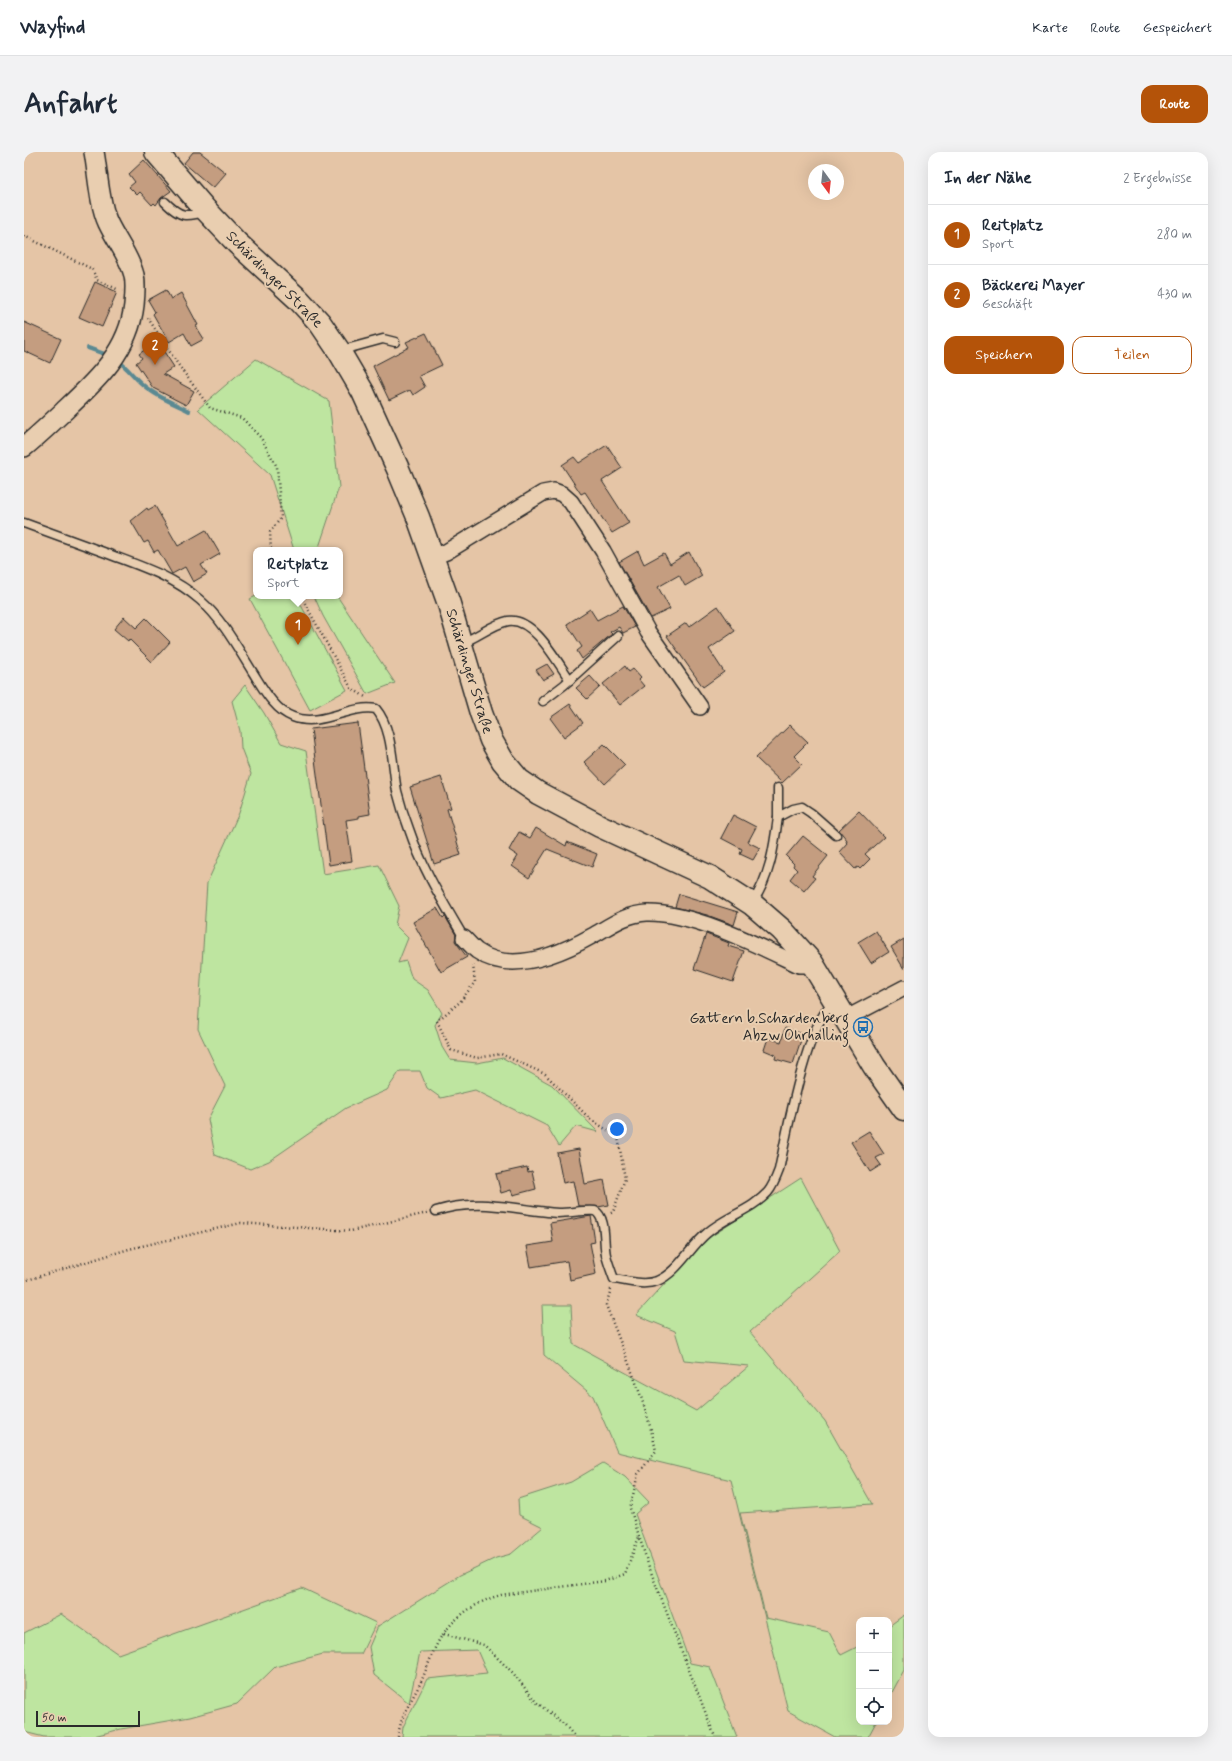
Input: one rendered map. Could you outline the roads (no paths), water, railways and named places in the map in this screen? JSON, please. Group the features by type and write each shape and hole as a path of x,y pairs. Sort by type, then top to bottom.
{"main road":[{"name":"Schärdinger Straße","path":"156,152 237,243 299,300 320,323 339,351 363,392 389,448 433,557 480,713 491,740 504,761 519,780 538,793 579,816 710,877 752,904 782,930 812,963 874,1066 904,1109"}],"street":[{"path":"24,447 70,406 105,370 119,350 129,327 134,297 134,275 129,260 107,222 102,202 94,152"},
{"path":"433,557 446,552 544,493 554,491 562,494 571,502 602,551 648,632 700,707"},
{"path":"464,938 476,951 490,958 508,962 525,961 544,957 572,947 620,919 632,914 648,913 668,915 689,920 738,937 804,966 812,963"},
{"path":"840,1011 904,988"}],"lane":[{"path":"165,202 179,215 193,216 207,211"},
{"path":"339,351 383,339 395,342"},
{"path":"24,523 155,571 189,591 202,601 220,622 271,700 284,713 303,720 320,720 368,708 376,709 383,717 387,731 398,792 409,830 426,871 464,938"},
{"path":"460,644 472,640 497,625 508,621 518,622 532,629 570,680"},
{"path":"543,701 570,680 618,636"},
{"path":"752,904 762,889 772,859 778,817 778,788"},
{"path":"778,817 793,809 802,807 812,813 836,834"},
{"path":"436,1211 448,1207 478,1204 559,1213 595,1211 599,1213 602,1219 606,1254 614,1278 635,1283 655,1282 673,1270 707,1232 757,1202 768,1192 780,1170 799,1080 822,1014 830,1006 840,1011"}],"waterway":[{"path":"88,348 110,356"},
{"path":"117,360 147,388 164,399 189,411"}],"place":[{"name":"Bäckerei Mayer","path":"155,365"},
{"name":"Reitplatz","path":"298,645"},
{"name":"Gattern b.Schardenberg Abzw Ohrhalling","path":"863,1027"}]}
